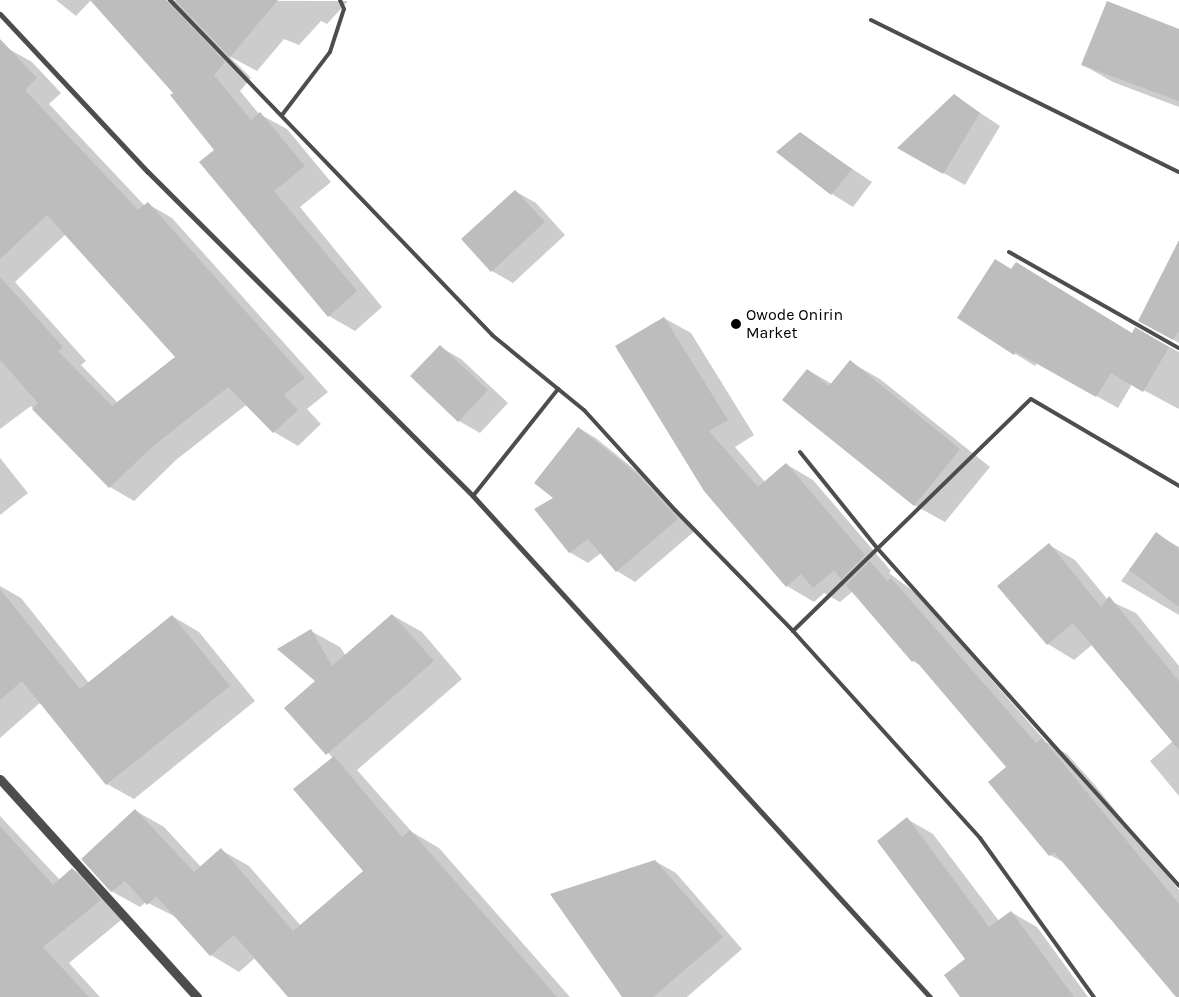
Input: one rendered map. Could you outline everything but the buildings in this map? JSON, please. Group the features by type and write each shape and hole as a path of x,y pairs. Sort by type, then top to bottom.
{"street":[{"path":"0,14 148,172 473,496 930,997"},
{"path":"0,780 197,997"}],"lane":[{"path":"170,0 492,334 584,410 675,510 793,631 980,838 1094,997"},
{"path":"282,115 330,52 344,9 340,0"},
{"path":"871,20 1179,172"},
{"path":"1009,252 1179,348"},
{"path":"473,496 558,389"},
{"path":"793,631 1031,399 1179,486"},
{"path":"800,452 878,550 1179,886"}],"place":[{"name":"Owode Onirin Market","path":"736,324"}]}
